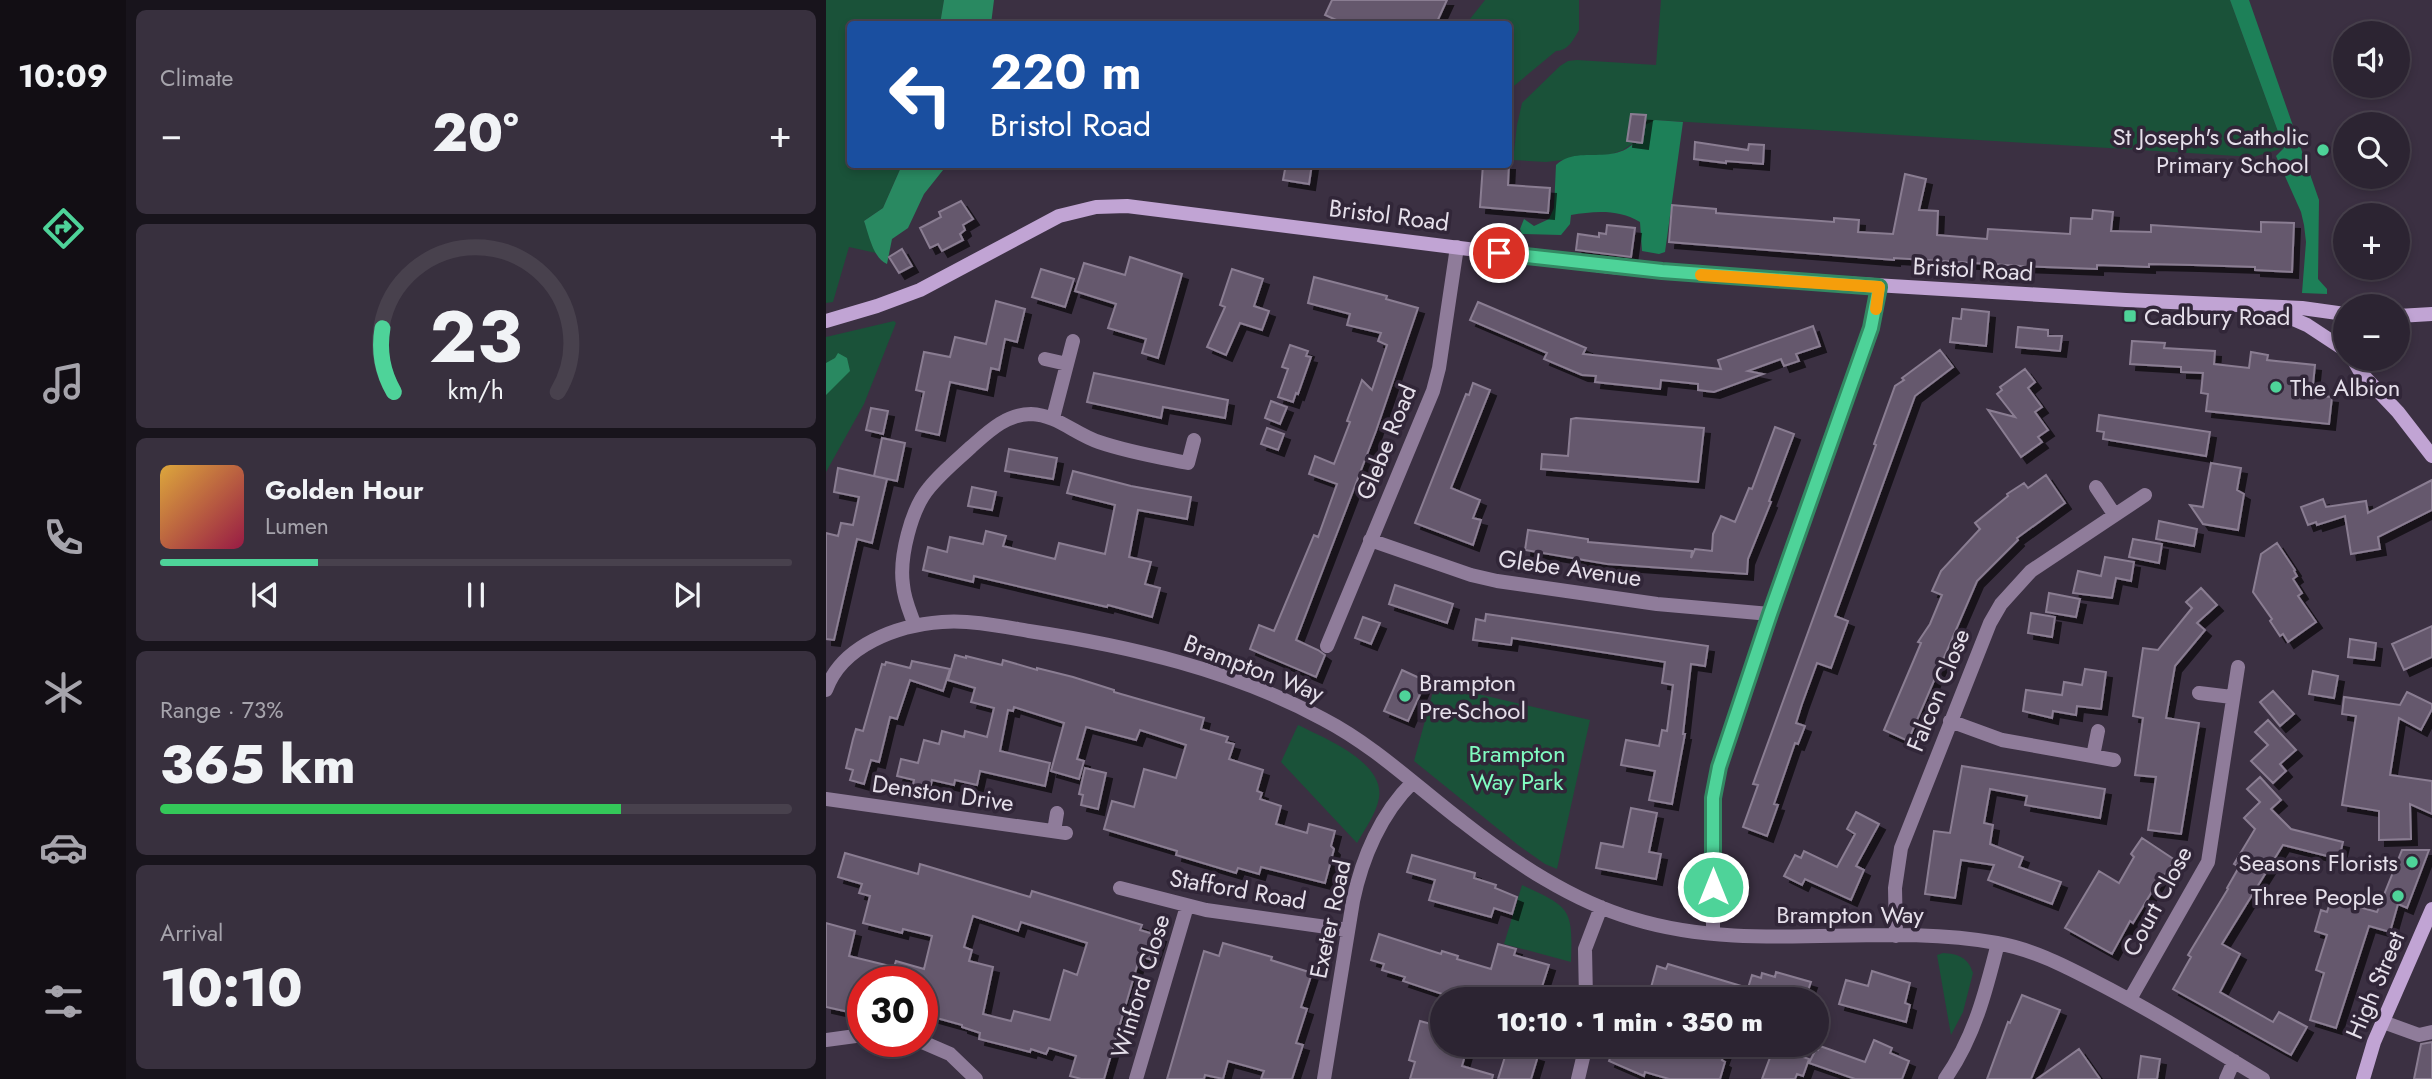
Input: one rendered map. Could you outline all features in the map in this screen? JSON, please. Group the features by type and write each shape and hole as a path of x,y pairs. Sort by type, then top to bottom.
{"main road":[{"name":"Bristol Road","path":"826,321 920,290 1039,225 1072,212 1096,207 1147,207 1625,268 1879,287 2302,308 2333,314"},
{"path":"2264,307 2307,325 2333,342"},
{"path":"2410,315 2428,314"},
{"path":"2410,322 2428,314"},
{"path":"2360,371 2398,412 2432,456"},
{"name":"High Street","path":"2362,1079 2383,1022 2432,909"}],"street":[{"name":"Glebe Road","path":"1327,646 1433,391 1439,368 1457,247"},
{"path":"1713,933 1715,784 1770,614 1871,328 1879,287"},
{"path":"1053,418 1073,341"},
{"path":"1045,359 1067,364"},
{"path":"915,626 902,580 914,512 923,496 942,474 998,425 1020,415 1035,414 1053,418 1098,442 1188,463 1194,440"},
{"path":"2096,487 2114,514"},
{"name":"Falcon Close","path":"1896,936 1895,888 1900,848 1983,636 2006,598 2031,571 2145,495"},
{"name":"Glebe Avenue","path":"1370,540 1471,575 1497,581 1657,604 1770,614"},
{"name":"Brampton Way","path":"826,690 835,670 854,652 888,634 915,626 972,622 1109,644 1209,672 1266,692 1322,718 1371,749 1507,855 1556,885 1635,920 1713,933 1779,937 1896,936 1998,943 2044,957 2130,999 2263,1079"},
{"name":"Court Close","path":"2130,999 2208,862 2238,667"},
{"path":"2199,693 2232,697"},
{"path":"1950,720 2002,740 2115,760"},
{"path":"2094,756 2098,731"},
{"name":"Exeter Road","path":"1324,1079 1358,880 1367,853 1392,806 1413,782"},
{"name":"Denston Drive","path":"826,799 1060,832 1057,813"},
{"name":"Stafford Road","path":"1120,888 1187,906 1348,930"},
{"name":"Winford Close","path":"1136,1079 1187,906"},
{"path":"1586,987 1585,949 1601,907"},
{"path":"1945,1079 1963,1054 1975,1025 1998,943"},
{"path":"2383,1022 2419,1035 2432,1032"},
{"path":"826,1040 847,1037"},
{"path":"938,1049 950,1054 976,1079"},
{"path":"1577,1079 1583,1057"},
{"path":"2226,1079 2234,1061"}],"green space":[{"path":"826,0 944,0 940,21 847,21 847,168 901,168 883,208 864,221 876,253 849,247 833,302 826,303"},
{"path":"1485,0 1579,0 1579,30 1573,41 1567,47 1556,51 1512,88 1512,21 1468,21"},
{"path":"1661,0 2230,0 2284,148 2253,157 1656,120 1639,139 1612,154 1546,162 1513,160 1522,103 1560,66 1577,60 1656,65"},
{"path":"894,321 896,323 864,404 826,472 826,337"},
{"name":"Brampton Way Park","path":"1435,684 1590,720 1557,869 1518,845 1414,761"},
{"path":"1298,725 1337,744 1373,773 1378,785 1378,804 1357,843 1281,762"},
{"path":"1522,885 1550,899 1565,912 1571,930 1571,962 1504,944"},
{"path":"1943,953 1962,957 1973,973 1963,1012 1951,1035 1937,955"}],"shaded area":[{"path":"944,0 994,0 991,21 940,21"},
{"path":"2230,0 2249,0 2319,200 2318,279 2327,289 2327,294 2302,293 2306,242 2301,212 2276,156 2284,148"},
{"path":"1655,120 1683,122 1665,252 1659,254 1642,251 1640,222 1615,213 1571,215 1570,224 1561,235 1522,234 1520,229 1524,219 1534,226 1549,219 1554,208 1556,165 1566,158 1602,155 1626,149 1636,140 1645,125"},
{"path":"901,168 945,168 924,194 908,228 892,239 887,264 878,257 864,221 883,208"},
{"path":"838,353 847,358 850,371 826,395 826,363"}],"building":[{"path":"1332,0 1447,0 1437,21 1338,21 1325,15"},
{"path":"1631,114 1646,115 1642,143 1627,141"},
{"path":"1695,142 1748,150 1749,144 1764,145 1763,164 1694,159"},
{"path":"1285,168 1311,168 1309,184 1283,180"},
{"path":"1483,168 1509,168 1508,185 1550,188 1548,213 1480,207"},
{"path":"1905,174 1926,179 1919,210 1938,211 1937,235 1987,239 1988,229 2070,234 2071,218 2092,219 2093,210 2113,212 2111,231 2151,232 2151,225 2261,232 2261,222 2294,223 2292,272 2255,270 2255,267 2193,265 2097,265 2097,269 1894,260 1669,242 1672,205 1716,209 1716,213 1834,222 1834,218 1859,220 1858,232 1893,234"},
{"path":"961,201 973,219 963,225 965,230 960,234 963,240 942,251 938,244 930,248 920,228 941,217 939,212"},
{"path":"1607,225 1635,228 1631,257 1576,250 1578,234 1599,237 1599,233 1606,234"},
{"path":"902,249 912,266 899,273 889,257"},
{"path":"1130,257 1182,274 1158,358 1142,353 1146,339 1108,328 1116,304 1075,291 1084,263 1125,275"},
{"path":"1041,269 1074,279 1065,307 1032,297"},
{"path":"1232,269 1263,279 1254,306 1269,311 1262,330 1240,323 1226,355 1207,347 1225,307 1220,305"},
{"path":"1314,277 1387,296 1386,299 1418,308 1376,431 1296,640 1325,655 1316,677 1250,649 1259,625 1274,631 1314,535 1318,537 1337,484 1309,474 1315,456 1334,464 1362,380 1372,390 1387,345 1378,341 1381,333 1347,325 1350,314 1308,303"},
{"path":"996,301 1025,309 1017,342 1005,339 999,370 991,368 987,390 950,382 939,435 916,430 924,392 916,390 924,352 950,357 955,337 986,344"},
{"path":"1478,302 1586,348 1583,354 1721,369 1718,360 1813,326 1820,346 1796,354 1799,361 1784,366 1781,359 1748,371 1763,374 1714,392 1698,390 1698,384 1661,380 1660,389 1595,382 1596,376 1582,375 1544,359 1547,353 1470,320"},
{"path":"1962,309 1989,312 1986,346 1950,342 1953,318 1961,319"},
{"path":"2018,327 2048,330 2048,336 2062,336 2060,351 2016,347"},
{"path":"2132,341 2165,343 2164,348 2215,351 2214,364 2249,368 2251,352 2268,355 2267,360 2315,365 2312,395 2332,397 2329,424 2206,411 2208,394 2201,393 2203,373 2181,372 2181,367 2130,364"},
{"path":"1290,345 1308,351 1306,356 1311,357 1293,402 1278,397 1288,369 1282,367"},
{"path":"1940,350 1953,367 1915,396 1835,616 1848,621 1831,668 1817,663 1802,704 1796,723 1805,726 1798,744 1795,743 1774,804 1778,805 1767,836 1743,827 1758,785 1753,784 1895,386"},
{"path":"2025,369 2035,382 2028,388 2042,407 2035,412 2048,430 2038,437 2042,442 2021,457 1988,410 2015,417 1997,394 2002,390 2000,387"},
{"path":"1094,373 1228,400 1225,418 1163,407 1161,418 1087,402"},
{"path":"1473,383 1490,390 1451,488 1480,500 1473,518 1481,520 1473,545 1415,523 1466,394 1469,395"},
{"path":"1271,401 1287,407 1280,424 1265,418"},
{"path":"871,408 888,411 883,434 866,430"},
{"path":"2099,415 2210,432 2206,456 2103,439 2104,432 2097,431"},
{"path":"1571,419 1704,428 1698,482 1541,469 1542,454 1568,456"},
{"path":"1775,427 1794,434 1748,559 1747,574 1607,564 1525,550 1528,530 1588,539 1588,542 1692,551 1691,558 1695,549 1712,551 1713,534 1721,516 1735,522 1749,488 1752,489"},
{"path":"1267,428 1284,434 1278,450 1261,444"},
{"path":"882,438 905,443 897,481 874,476"},
{"path":"1009,449 1057,458 1053,479 1005,471"},
{"path":"2211,463 2241,468 2237,490 2244,494 2238,530 2203,524 2190,505 2203,507"},
{"path":"838,468 887,479 872,543 857,539 834,640 826,639 826,533 838,536 841,523 853,525 859,497 834,492"},
{"path":"1073,471 1131,486 1191,497 1187,519 1138,510 1129,557 1151,562 1145,584 1160,588 1152,617 974,576 973,582 923,570 928,547 947,552 950,537 983,544 986,531 1006,536 1003,546 1055,559 1059,543 1105,554 1115,505 1067,493"},
{"path":"2046,475 2065,503 2017,538 1977,581 1908,741 1884,730 1921,643 1918,642 1930,624 1942,595 1932,591 1941,571 1980,529 1975,523 2008,496 2007,494 2024,483 2028,488"},
{"path":"2432,480 2432,510 2378,537 2380,549 2351,554 2345,516 2317,525 2316,522 2308,525 2301,507 2323,499 2326,507 2366,501 2368,513"},
{"path":"972,487 996,492 992,510 968,506"},
{"path":"2159,521 2197,529 2194,546 2156,539"},
{"path":"2133,539 2162,544 2159,563 2129,557"},
{"path":"2277,543 2295,570 2297,576 2293,579 2302,593 2298,596 2316,622 2288,642 2283,634 2280,636 2253,592 2261,554"},
{"path":"2105,557 2134,562 2131,581 2116,578 2112,598 2073,593 2078,571 2101,576"},
{"path":"1395,585 1453,604 1447,623 1389,604"},
{"path":"2201,588 2217,605 2197,623 2205,630 2175,666 2166,718 2199,723 2181,834 2148,830 2156,777 2135,775 2143,718 2133,716 2143,648 2158,650 2192,608 2186,602"},
{"path":"2049,593 2080,599 2076,617 2046,612"},
{"path":"2031,613 2055,617 2052,637 2028,633"},
{"path":"1486,614 1708,646 1705,666 1691,664 1685,734 1672,804 1649,800 1655,771 1621,765 1626,740 1659,746 1662,730 1667,731 1673,685 1662,683 1665,662 1512,638 1511,645 1473,640 1476,619 1485,621"},
{"path":"1363,617 1380,623 1371,644 1355,638"},
{"path":"2432,626 2432,657 2404,670 2392,644"},
{"path":"2350,639 2376,643 2374,660 2348,657"},
{"path":"955,655 1002,665 1003,660 1073,677 1204,718 1201,729 1228,737 1226,742 1234,744 1229,759 1263,770 1257,791 1262,793 1260,799 1281,806 1276,824 1307,833 1309,824 1335,831 1331,846 1334,849 1325,883 1261,867 1259,874 1238,868 1236,873 1176,855 1177,851 1104,829 1112,801 1134,807 1144,769 1176,778 1186,745 1140,730 1136,740 1086,727 1077,759 1084,761 1079,779 1051,771 1064,723 1014,707 1013,711 1008,710 1000,751 1050,763 1045,786 980,771 977,785 955,780 954,785 932,780 930,789 913,785 914,780 897,776 901,759 918,763 924,740 939,744 942,731 964,737 965,731 987,737 994,708 971,702 975,688 948,680"},
{"path":"912,661 950,669 943,691 910,680 897,719 890,717 879,762 871,760 864,784 850,780 853,770 846,768 853,739 856,729 863,731 882,664 885,665 886,662 910,668"},
{"path":"2085,669 2106,672 2101,709 2077,706 2076,715 2053,711 2052,718 2023,711 2026,690 2062,695 2064,682 2082,685"},
{"name":"Brampton Pre-School","path":"1402,670 1426,681 1408,721 1384,711"},
{"path":"2313,671 2338,676 2334,698 2309,694"},
{"path":"2273,691 2294,714 2280,726 2260,702"},
{"path":"2407,692 2432,704 2432,709 2421,730 2399,718 2390,775 2432,781 2432,814 2410,804 2411,839 2379,840 2379,811 2342,805 2356,716 2342,714 2344,697 2400,705"},
{"path":"2268,720 2296,750 2280,764 2286,771 2273,783 2251,761 2268,745 2255,732"},
{"path":"1962,766 2105,789 2100,818 2025,805 2027,796 1990,789 1984,823 1993,825 1990,844 2023,857 2019,867 2061,882 2052,904 1988,880 1994,865 1961,860 1955,898 1925,894 1934,831 1950,833"},
{"path":"1085,768 1106,773 1098,809 1081,805 1083,795 1079,794"},
{"path":"2260,777 2281,800 2271,809 2291,829 2343,842 2339,859 2283,845 2222,944 2240,954 2220,992 2273,1022 2279,1012 2307,1027 2291,1055 2173,989 2191,957 2188,955 2228,889 2239,867 2234,864 2255,829 2244,818 2260,802 2247,789"},
{"path":"1631,808 1657,813 1649,852 1661,854 1656,879 1596,868 1601,843 1623,847"},
{"path":"1856,812 1879,824 1856,866 1864,870 1851,900 1805,879 1802,885 1784,876 1795,855 1801,858 1804,851 1837,867 1855,834 1847,829"},
{"path":"2142,838 2175,860 2164,876 2162,875 2133,923 2130,921 2112,954 2065,928 2099,871 2119,883 2134,857 2131,854"},
{"path":"2402,850 2429,850 2407,908 2398,904 2390,932 2369,926 2336,1028 2310,1020 2324,973 2316,970 2327,935 2315,931 2321,910 2327,912 2331,899 2377,912"},
{"path":"845,853 918,874 920,864 1030,897 1032,891 1142,925 1140,930 1160,936 1152,960 1140,956 1104,1079 1070,1076 1076,1056 1049,1048 1046,1054 1031,1049 1030,1052 979,1039 980,1033 938,1018 938,966 925,966 932,936 903,929 902,933 863,923 870,896 859,893 862,884 838,877","holes":["973,916 1018,931 1021,922 1087,943 1077,975 1064,970 1050,1020 1014,1011 1011,1021 983,1014 993,967 969,961 972,950 964,947"]},
{"path":"1412,855 1475,873 1474,878 1496,885 1495,888 1517,897 1512,914 1494,908 1491,917 1429,900 1435,880 1407,872"},
{"path":"826,923 855,931 849,956 890,966 847,966 847,1012 826,1007"},
{"path":"1379,934 1441,954 1442,951 1458,956 1457,959 1491,969 1498,944 1516,949 1514,955 1549,965 1542,987 1430,987 1430,990 1403,981 1405,977 1382,970 1384,964 1371,960"},
{"path":"1223,943 1272,957 1271,960 1312,973 1301,1007 1307,1009 1296,1043 1303,1045 1292,1079 1261,1079 1264,1071 1228,1061 1223,1079 1205,1075 1204,1079 1167,1079 1204,951 1219,956"},
{"path":"896,961 914,966 894,966"},
{"path":"1668,964 1745,987 1651,987 1657,966 1666,969"},
{"path":"1872,971 1910,983 1905,1003 1910,1005 1906,1022 1839,1004 1846,980 1868,986"},
{"path":"1776,972 1811,982 1809,987 1748,987 1752,975 1761,978 1762,973 1775,977"},
{"path":"2022,995 2060,1010 2031,1079 1987,1079 2008,1022 2010,1023"},
{"path":"1420,1021 1430,1024 1430,1057 1465,1057 1462,1066 1493,1075 1492,1079 1410,1079 1415,1062 1409,1060"},
{"path":"1874,1040 1892,1048 1890,1053 1909,1061 1902,1079 1855,1079 1809,1063 1812,1057 1829,1057 1829,1049 1865,1062"},
{"path":"2432,1042 2432,1079 2414,1079 2421,1044"},
{"path":"2079,1049 2100,1079 2037,1079"},
{"path":"2141,1056 2160,1059 2157,1079 2138,1079"},
{"path":"1505,1057 1538,1057 1531,1079 1498,1079"},
{"path":"1610,1057 1723,1057 1725,1062 1720,1079 1669,1079 1645,1072 1644,1076 1609,1061"},
{"path":"1770,1057 1809,1059 1803,1076 1797,1074 1795,1079 1762,1079"}],"slow traffic":[{"path":"1701,275 1879,287 1876,309"}],"place":[{"name":"St Joseph's Catholic Primary School","path":"2323,150"},
{"name":"Cadbury Road","path":"2130,316"},
{"name":"The Albion","path":"2276,387"},
{"name":"Brampton Pre-School","path":"1405,696"},
{"name":"Seasons Florists","path":"2412,862"},
{"name":"Three People","path":"2398,896"}],"route":[{"path":"1499,253 1612,267 1879,287 1875,318 1719,767 1713,798 1713,887"}]}
